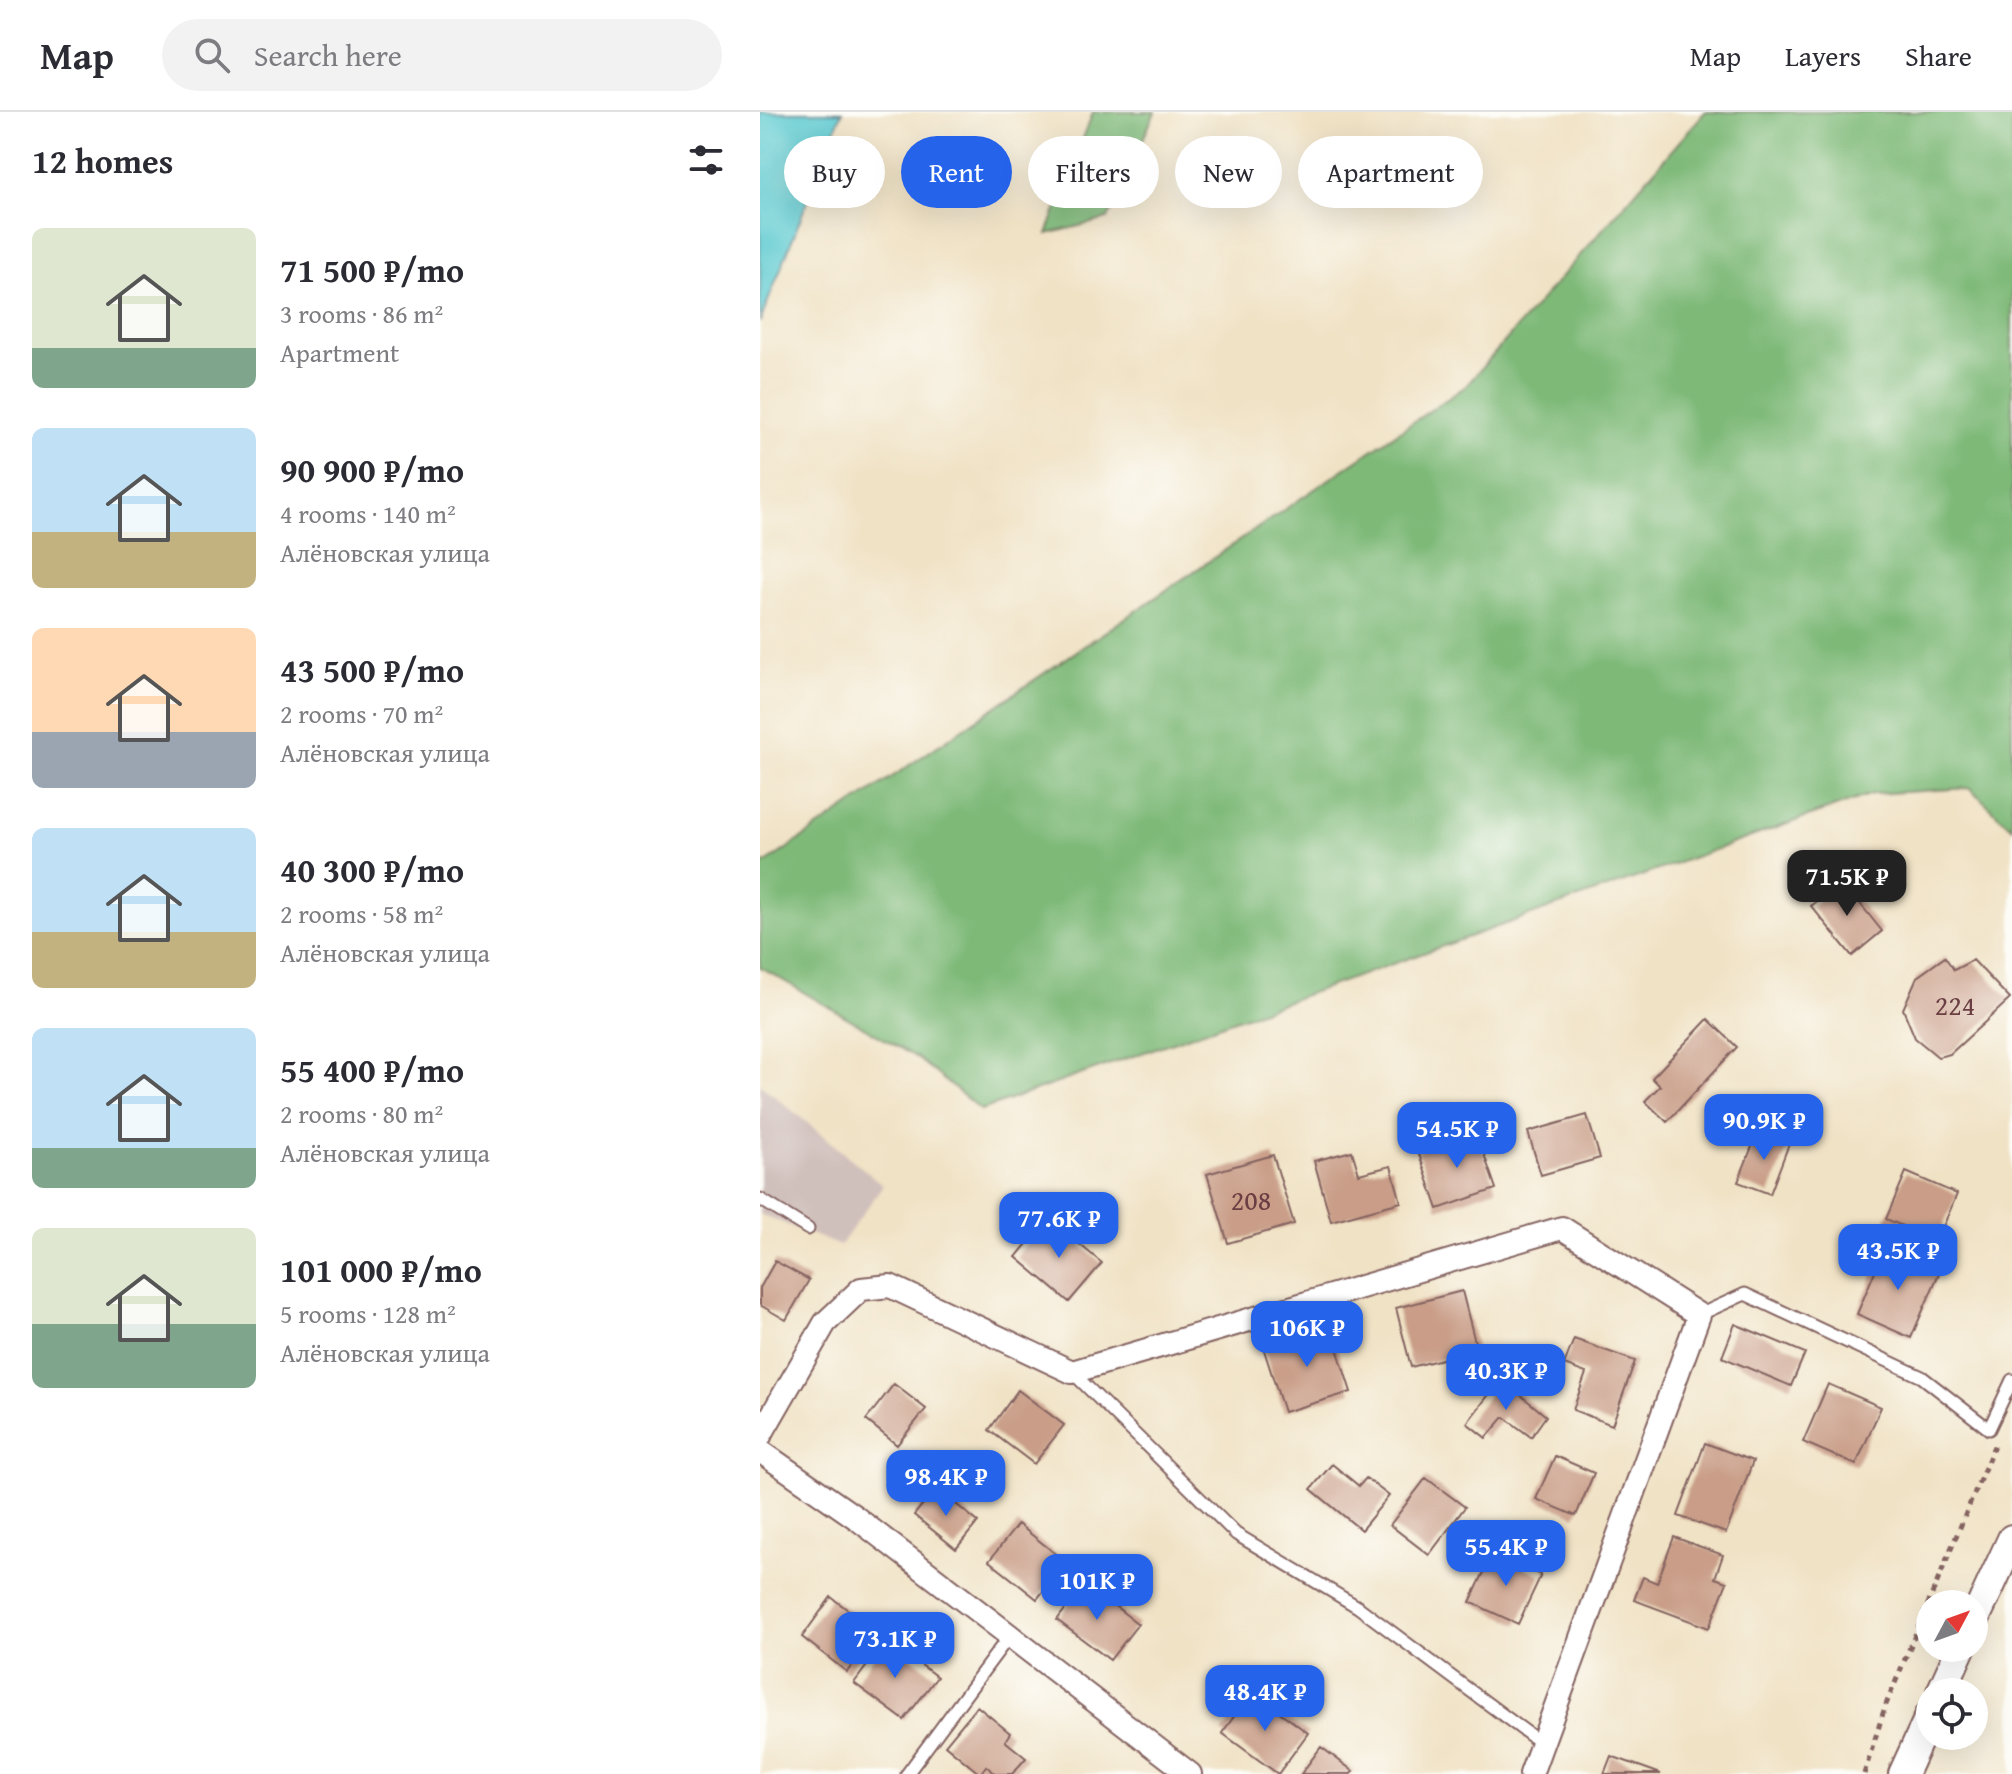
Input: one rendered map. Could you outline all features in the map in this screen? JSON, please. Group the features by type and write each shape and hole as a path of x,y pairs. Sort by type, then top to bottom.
{"street":[{"path":"760,1436 825,1323 861,1289 890,1286 1072,1372 1562,1228 1699,1315 1531,1774"},
{"path":"760,1451 855,1517 1190,1774"},
{"path":"1988,1591 2012,1539"},
{"path":"1903,1774 1916,1746"}],"lane":[{"path":"760,1199 808,1229"},
{"path":"1699,1315 1745,1294 1922,1377 1989,1429 2012,1380"},
{"path":"1072,1372 1236,1534 1358,1607 1542,1744"},
{"path":"907,1774 1010,1635"}],"path":[{"path":"1864,1774 1885,1707 1995,1445"}],"shaded area":[{"path":"760,1084 883,1185 840,1246 760,1214"}],"green space":[{"path":"1093,112 1155,112 1144,136 1084,136"},
{"path":"1705,112 2012,112 2012,828 1970,788 1872,794 981,1110 917,1058 760,967 760,867 1466,386"},
{"path":"1057,208 1113,208 1108,219 1047,234"}],"water":[{"path":"760,112 842,112 833,136 784,136 784,208 805,208 760,322"}],"building":[{"path":"1842,881 1882,931 1852,956 1811,906"},
{"path":"1945,957 1954,970 1973,960 2010,999 1950,1054 1938,1057 1915,1038 1903,1009 1917,977"},
{"path":"1708,1019 1737,1047 1667,1122 1645,1101 1660,1086 1652,1078"},
{"path":"1587,1115 1600,1158 1541,1175 1528,1132"},
{"path":"1759,1129 1790,1141 1770,1194 1738,1182"},
{"path":"1476,1131 1496,1189 1438,1209 1418,1151"},
{"path":"1352,1151 1359,1174 1391,1166 1401,1202 1331,1221 1314,1161"},
{"path":"1273,1155 1294,1224 1228,1243 1207,1174"},
{"path":"1906,1172 1957,1194 1937,1241 1886,1219"},
{"path":"1048,1218 1102,1263 1069,1302 1016,1257"},
{"path":"1885,1247 1940,1271 1911,1338 1857,1314"},
{"path":"775,1261 809,1280 786,1320 760,1305 760,1288"},
{"path":"1462,1291 1477,1350 1411,1367 1396,1308"},
{"path":"1735,1324 1805,1353 1791,1386 1722,1357"},
{"path":"1330,1326 1351,1392 1284,1412 1263,1347"},
{"path":"1574,1339 1635,1361 1612,1425 1573,1410 1586,1373 1564,1365"},
{"path":"1501,1379 1546,1416 1531,1437 1504,1417 1486,1438 1467,1423"},
{"path":"894,1384 926,1409 897,1445 866,1420"},
{"path":"1828,1384 1881,1407 1856,1465 1803,1442"},
{"path":"1018,1390 1064,1425 1034,1464 989,1430"},
{"path":"1705,1443 1753,1461 1726,1533 1678,1516"},
{"path":"1555,1456 1594,1473 1576,1516 1536,1499"},
{"path":"1332,1464 1359,1486 1366,1478 1389,1496 1361,1530 1311,1489"},
{"path":"1426,1478 1465,1507 1429,1555 1390,1525"},
{"path":"936,1488 978,1522 956,1549 914,1515"},
{"path":"1018,1524 1066,1562 1037,1599 989,1561"},
{"path":"1674,1537 1723,1555 1715,1578 1727,1582 1709,1628 1634,1600 1643,1577 1657,1583"},
{"path":"1493,1553 1541,1575 1518,1624 1470,1602"},
{"path":"1085,1583 1138,1624 1110,1660 1057,1620"},
{"path":"831,1597 877,1632 847,1672 802,1637"},
{"path":"887,1639 937,1677 904,1720 854,1683"},
{"path":"1252,1692 1308,1733 1278,1774 1222,1733"},
{"path":"977,1706 1010,1733 1005,1741 1026,1758 1012,1774 996,1774 986,1766 980,1774 945,1745"},
{"path":"1321,1747 1353,1771 1351,1774 1301,1774"},
{"path":"1611,1756 1661,1774 1604,1774"}]}
